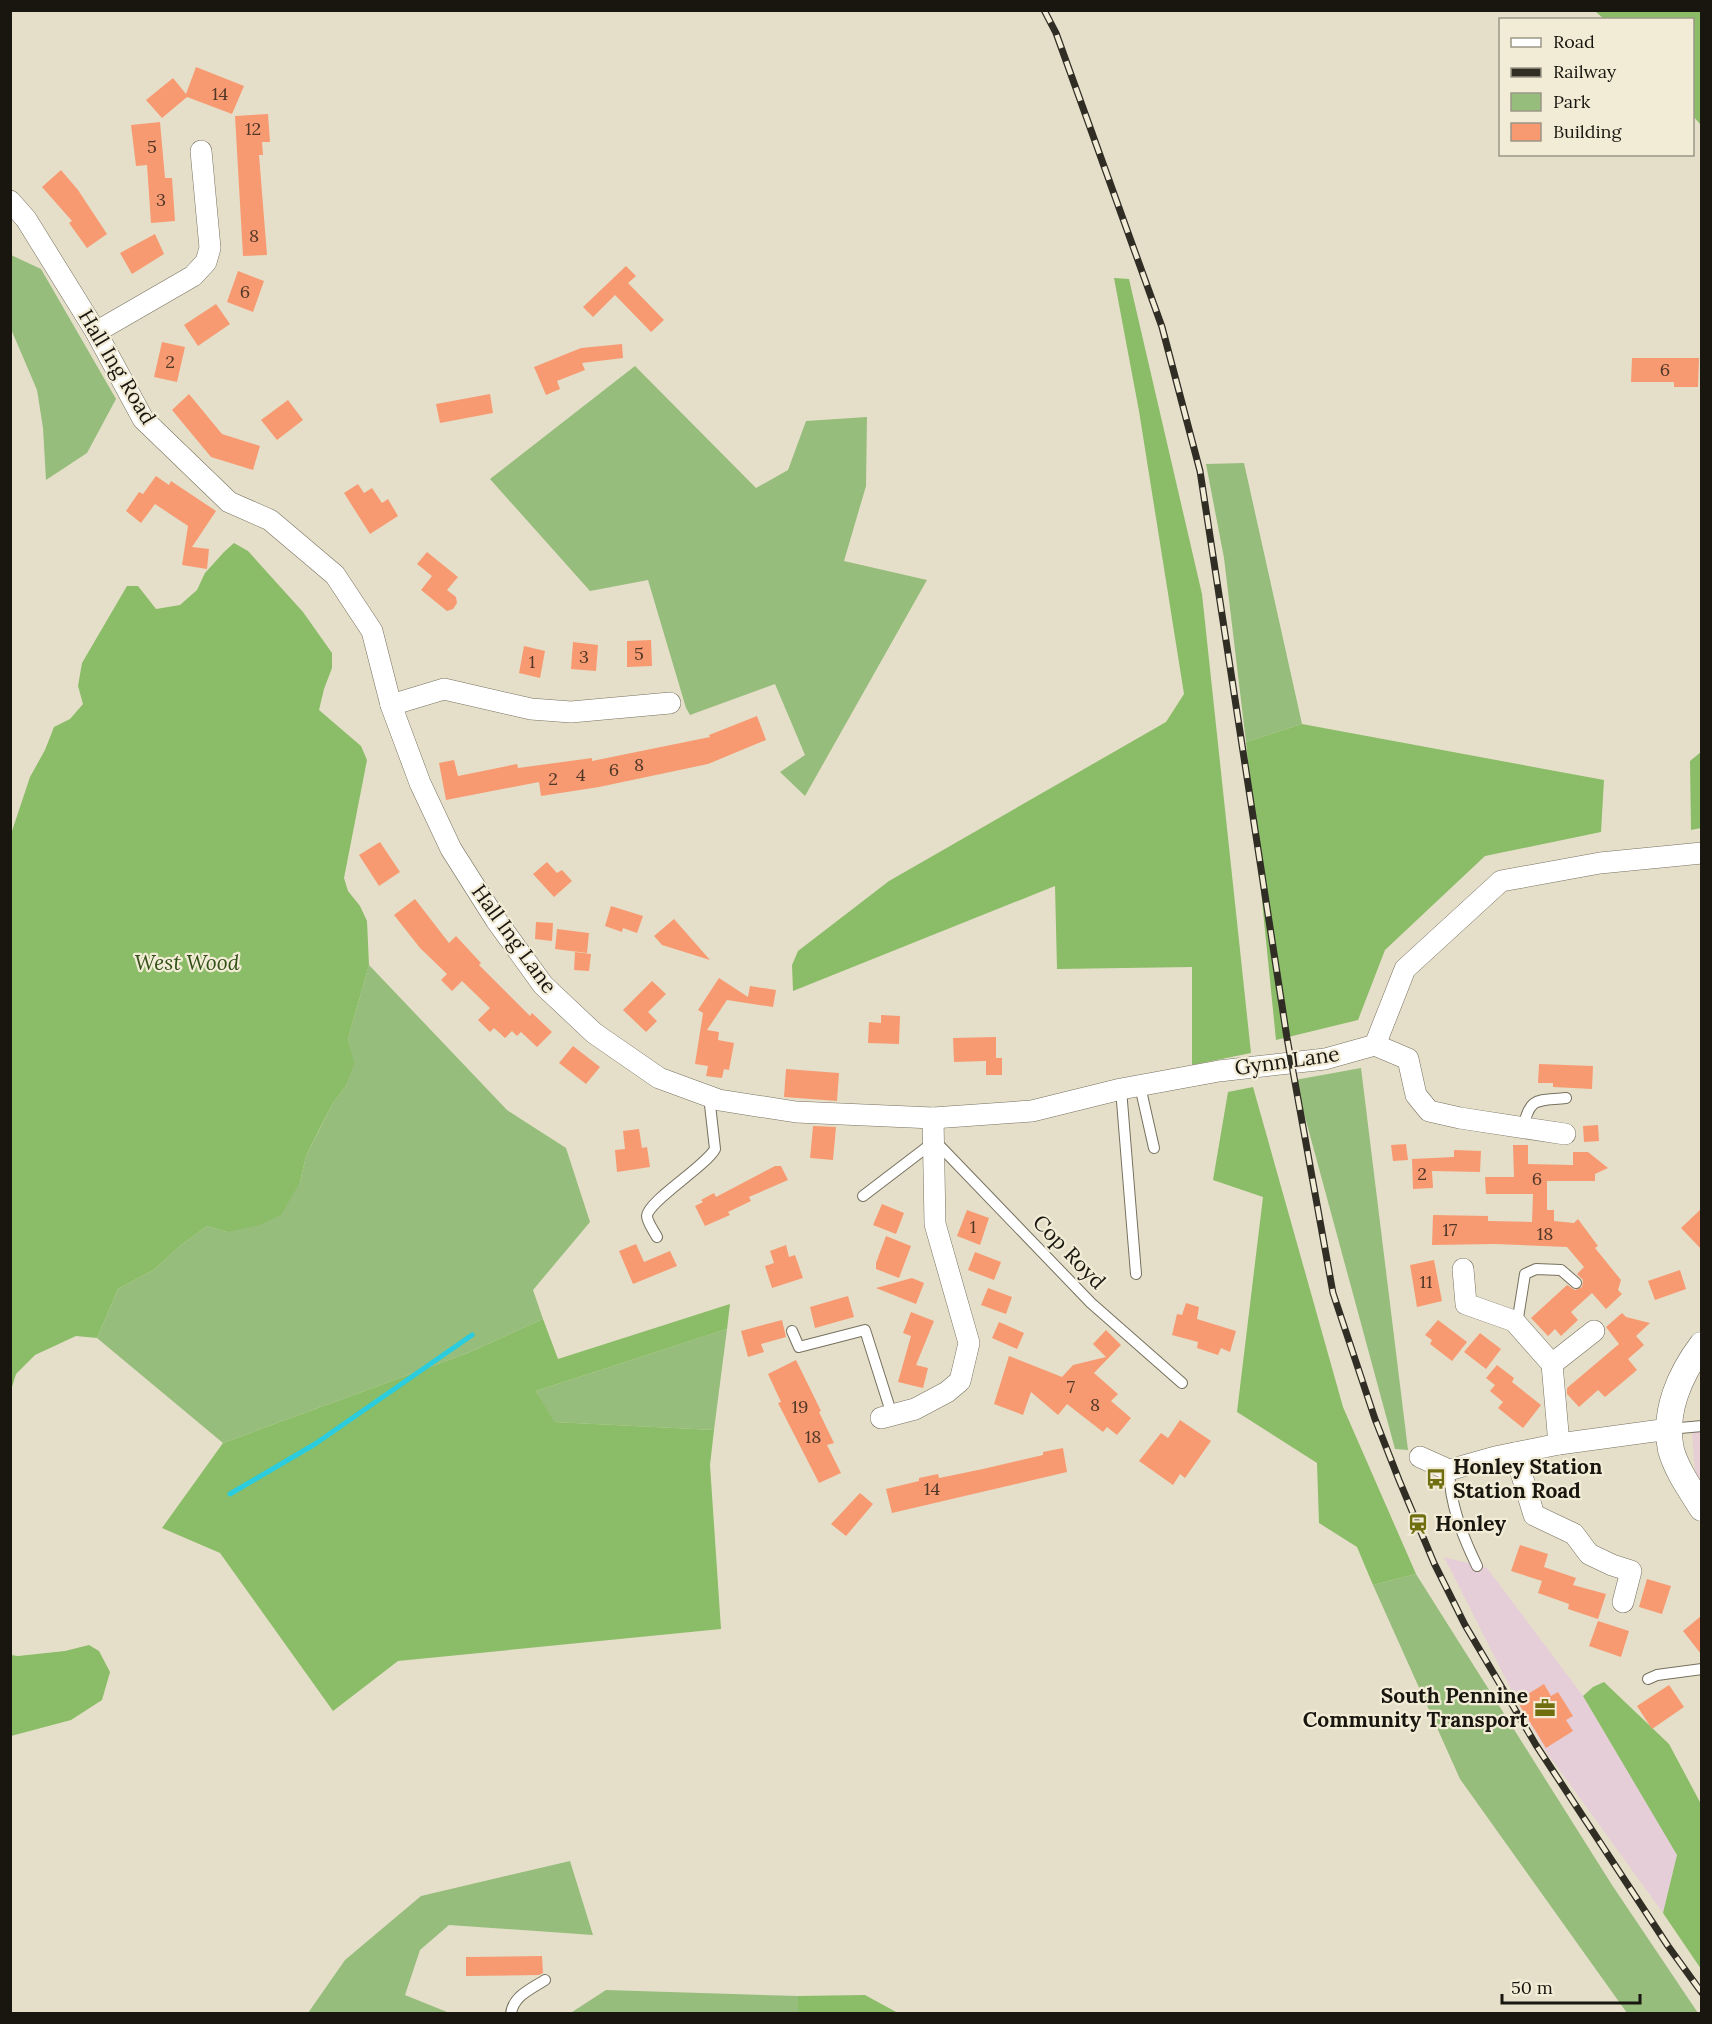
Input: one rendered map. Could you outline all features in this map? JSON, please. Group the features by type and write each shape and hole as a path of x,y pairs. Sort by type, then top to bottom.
{"street":[{"path":"96,332 193,276 206,262 210,248 201,150"},
{"name":"Hall Ing Road","path":"10,201 26,219 96,332 143,419 229,502 270,520 335,575 372,631 391,705"},
{"path":"391,705 444,689 531,709 571,712 670,703"},
{"name":"Hall Ing Lane","path":"391,705 420,783 451,849 496,920 543,985 594,1033 659,1078 719,1100 796,1112 933,1118"},
{"path":"1565,1134 1429,1111 1416,1095 1408,1059 1375,1045 1405,969 1501,881 1600,863 1701,853"},
{"name":"Gynn Lane","path":"933,1118 1032,1111 1131,1087 1219,1071 1325,1059 1375,1045"},
{"path":"887,1416 915,1409 947,1392 960,1381 969,1343 935,1224 933,1118"},
{"path":"1463,1269 1466,1304 1514,1321 1552,1364 1559,1444"},
{"path":"1552,1364 1594,1331"},
{"path":"1701,1345 1689,1362 1674,1394 1669,1429 1672,1450 1679,1470 1701,1508"},
{"path":"1420,1457 1449,1470 1474,1462 1559,1444 1669,1429"},
{"path":"1515,1453 1534,1515 1574,1534 1589,1554 1631,1571 1623,1602"}],"lane":[{"path":"1131,1087 1154,1148"},
{"path":"1131,1087 1136,1274"},
{"path":"657,1237 647,1217 648,1212 666,1192 705,1161 715,1149 709,1096"},
{"path":"1523,1128 1526,1113 1532,1104 1566,1098"},
{"path":"863,1196 935,1141"},
{"name":"Cop Royd","path":"935,1141 1091,1303 1182,1383"},
{"path":"1517,1324 1525,1274 1536,1269 1561,1270 1576,1284"},
{"path":"792,1331 799,1347 865,1330 887,1416"},
{"path":"1669,1429 1701,1426"},
{"path":"1449,1470 1449,1485 1455,1516 1477,1566"},
{"path":"1648,1679 1701,1669"},
{"path":"511,2013 512,2006 518,1998 544,1980"}],"shaded area":[{"path":"1701,1429 1701,1480 1695,1471 1692,1432"},
{"name":"South Pennine Community Transport","path":"1444,1557 1487,1568 1583,1696 1677,1855 1663,1913 1545,1750 1517,1701"}],"green space":[{"path":"1595,11 1701,11 1701,125 1694,117 1694,18 1603,18"},
{"path":"11,255 41,269 116,399 87,453 46,480 43,428 37,390 11,329"},
{"path":"1114,278 1129,279 1202,594 1251,1053 1192,1065 1192,967 1057,969 1055,886 793,991 792,965 798,951 889,881 1166,722 1184,694 1139,411"},
{"path":"635,366 756,488 788,470 806,421 867,417 866,486 844,561 927,580 805,796 780,772 805,755 775,684 690,715 648,580 590,591 490,479"},
{"path":"1244,463 1302,724 1246,742 1224,558 1206,464"},
{"name":"West Wood","path":"234,543 248,551 303,612 332,653 332,668 319,710 361,746 367,760 344,878 348,891 360,906 367,921 369,965 348,1039 354,1063 346,1086 333,1103 306,1156 300,1182 281,1215 259,1225 227,1232 207,1226 181,1245 155,1269 118,1289 97,1338 76,1336 35,1355 16,1374 11,1390 11,834 30,777 45,750 54,727 70,719 83,704 78,686 82,663 127,586 138,586 156,609 180,605 197,590 205,573"},
{"path":"1302,724 1604,780 1601,832 1485,856 1385,950 1358,1020 1276,1040 1246,742"},
{"path":"1701,752 1701,828 1691,830 1690,761"},
{"path":"369,965 507,1110 566,1148 590,1222 533,1290 543,1319 468,1353 223,1443 97,1338 118,1289 155,1269 181,1245 207,1226 227,1232 300,1182 306,1156 333,1103 346,1086 353,1063 348,1039"},
{"path":"1361,1068 1408,1450 1395,1449 1295,1080"},
{"path":"1253,1087 1343,1407 1416,1574 1373,1585 1357,1547 1319,1523 1317,1463 1237,1412 1263,1197 1213,1180 1228,1092"},
{"path":"730,1304 727,1329 536,1391 554,1422 714,1430 710,1465 721,1629 398,1661 333,1711 220,1553 162,1528 223,1443 468,1353 543,1319 558,1359"},
{"path":"727,1329 714,1430 553,1422 536,1391"},
{"path":"1416,1574 1612,1885 1698,2013 1627,2013 1460,1779 1373,1585"},
{"path":"89,1645 99,1651 110,1672 102,1700 71,1720 11,1736 11,1655 65,1651"},
{"path":"1604,1682 1669,1744 1701,1804 1701,1969 1663,1913 1677,1855 1583,1696 1593,1687"},
{"path":"570,1861 593,1935 449,1925 420,1950 405,1995 446,2013 308,2013 345,1960 421,1896"},
{"path":"606,1990 798,1996 798,2013 569,2014"},
{"path":"865,1995 898,2013 798,2013 798,1996"}],"building":[{"path":"196,67 244,86 232,114 187,97 162,118 146,100 173,78 186,94"},
{"path":"268,114 270,142 262,142 263,155 259,155 267,255 243,256 235,116"},
{"path":"160,122 165,178 172,178 175,221 151,223 147,165 136,166 131,125"},
{"path":"61,170 78,190 107,234 87,248 69,223 72,221 42,187"},
{"path":"155,234 164,254 132,274 120,253"},
{"path":"626,266 636,276 628,283 664,320 651,332 615,295 593,317 583,307"},
{"path":"238,271 264,281 253,312 227,302"},
{"path":"216,304 230,324 198,346 184,325"},
{"path":"162,342 185,347 177,382 154,377"},
{"path":"622,344 623,358 582,363 585,370 557,381 560,389 546,395 534,367 581,348"},
{"path":"1632,358 1699,358 1698,387 1674,387 1674,382 1631,382"},
{"path":"189,394 222,434 260,446 253,470 211,457 172,410"},
{"path":"490,394 493,413 440,423 436,404"},
{"path":"288,400 303,420 277,440 261,420"},
{"path":"156,476 169,485 171,481 216,511 192,547 209,549 207,569 182,565 188,526 155,504 141,523 126,511 139,492 143,494"},
{"path":"358,484 364,493 372,488 382,503 388,499 398,516 370,534 344,493"},
{"path":"427,552 458,577 447,590 456,597 457,603 453,609 447,611 421,590 432,576 417,564"},
{"path":"651,640 652,666 627,667 627,641"},
{"path":"573,642 598,645 596,671 571,669"},
{"path":"524,646 545,651 540,678 519,673"},
{"path":"757,716 766,740 708,764 599,787 541,796 539,782 446,800 439,763 454,760 458,776 517,764 518,768 592,758 592,761 710,737 709,735"},
{"path":"380,842 400,872 379,886 359,855"},
{"path":"547,862 557,873 562,870 572,881 554,897 533,874"},
{"path":"415,899 449,943 456,936 481,963 479,965 530,1016 532,1013 552,1032 537,1047 521,1032 517,1036 512,1031 505,1038 494,1028 490,1032 478,1020 490,1008 462,981 452,991 441,980 447,974 420,948 394,915"},
{"path":"611,906 643,916 637,933 623,928 622,932 605,926"},
{"path":"674,919 710,960 662,945 654,936"},
{"path":"536,922 553,923 552,941 535,939"},
{"path":"557,929 589,933 587,953 555,949"},
{"path":"575,952 591,954 589,971 574,970"},
{"path":"719,978 748,997 750,986 776,990 773,1007 727,1000 707,1030 719,1032 718,1040 734,1043 729,1070 724,1069 722,1078 706,1076 708,1066 695,1064 703,1013 698,1010"},
{"path":"652,981 666,994 648,1012 657,1021 646,1032 623,1010"},
{"path":"881,1015 900,1016 899,1044 868,1043 869,1022 881,1023"},
{"path":"996,1037 996,1058 1002,1058 1002,1075 986,1075 986,1061 954,1062 953,1038"},
{"path":"573,1046 600,1067 586,1084 559,1063"},
{"path":"1539,1064 1593,1066 1592,1089 1553,1087 1553,1083 1538,1083"},
{"path":"786,1069 839,1073 837,1101 784,1097"},
{"path":"1598,1125 1599,1141 1584,1142 1583,1126"},
{"path":"813,1126 836,1127 833,1160 810,1158"},
{"path":"639,1129 642,1148 647,1147 650,1167 617,1172 615,1150 625,1149 623,1131"},
{"path":"1406,1144 1408,1160 1393,1161 1391,1145"},
{"path":"1513,1145 1528,1145 1528,1164 1573,1165 1573,1152 1588,1152 1608,1168 1595,1174 1595,1181 1547,1181 1547,1210 1554,1210 1554,1221 1574,1223 1578,1219 1598,1246 1595,1248 1621,1280 1618,1290 1622,1294 1606,1309 1592,1293 1571,1312 1578,1320 1561,1336 1555,1329 1548,1336 1531,1318 1567,1285 1575,1290 1582,1287 1583,1280 1577,1274 1584,1267 1567,1247 1495,1244 1432,1245 1433,1215 1488,1216 1488,1221 1532,1222 1533,1194 1486,1194 1485,1177 1514,1177"},
{"path":"1454,1150 1481,1151 1480,1172 1432,1171 1433,1188 1413,1189 1412,1159 1454,1157"},
{"path":"775,1166 781,1166 788,1180 749,1197 751,1201 728,1212 730,1215 705,1226 695,1206 703,1202 701,1200 714,1193 716,1197"},
{"path":"882,1204 904,1213 896,1234 873,1225"},
{"path":"1701,1209 1701,1249 1681,1228"},
{"path":"967,1210 989,1218 980,1245 957,1236"},
{"path":"886,1236 911,1246 899,1278 876,1269"},
{"path":"636,1244 644,1262 670,1251 677,1266 633,1284 619,1251"},
{"path":"786,1245 789,1257 795,1255 803,1278 772,1288 765,1266 774,1263 770,1251"},
{"path":"975,1252 1001,1262 994,1280 968,1270"},
{"path":"1434,1260 1442,1301 1417,1307 1410,1265"},
{"path":"1680,1270 1686,1289 1655,1300 1648,1281"},
{"path":"912,1278 924,1283 916,1304 876,1288"},
{"path":"988,1288 1012,1297 1006,1314 981,1305"},
{"path":"848,1296 854,1317 815,1328 810,1307"},
{"path":"1186,1303 1199,1307 1197,1319 1236,1331 1230,1352 1221,1348 1218,1355 1197,1348 1198,1342 1172,1335 1177,1314 1182,1315"},
{"path":"911,1312 934,1321 916,1365 928,1368 923,1388 898,1382 911,1336 903,1333"},
{"path":"1622,1313 1626,1317 1650,1323 1636,1336 1644,1345 1628,1359 1637,1370 1605,1397 1598,1390 1579,1407 1567,1394 1567,1388 1619,1344 1606,1327"},
{"path":"782,1320 786,1337 761,1344 764,1352 748,1357 741,1331"},
{"path":"1438,1320 1467,1342 1452,1361 1430,1344 1432,1340 1425,1335"},
{"path":"999,1322 1024,1333 1017,1349 992,1338"},
{"path":"1106,1330 1121,1345 1094,1373 1118,1394 1111,1401 1131,1418 1117,1435 1107,1427 1103,1432 1067,1404 1058,1415 1031,1392 1023,1415 994,1404 1009,1356 1062,1377 1073,1365 1106,1357 1093,1344"},
{"path":"1480,1333 1501,1349 1486,1369 1464,1352"},
{"path":"796,1360 834,1443 827,1445 841,1473 819,1483 778,1403 781,1402 768,1374"},
{"path":"1497,1365 1514,1378 1512,1382 1541,1405 1523,1428 1498,1408 1503,1402 1490,1391 1495,1385 1486,1378"},
{"path":"1180,1420 1211,1441 1185,1478 1180,1474 1173,1485 1139,1461 1161,1433 1168,1438"},
{"path":"1063,1448 1067,1472 892,1513 886,1489 919,1481 919,1478 938,1474 939,1478 983,1469"},
{"path":"860,1493 873,1504 846,1536 831,1524"},
{"path":"1520,1545 1548,1554 1544,1567 1576,1578 1573,1585 1606,1594 1598,1619 1568,1609 1569,1604 1538,1593 1542,1581 1511,1571"},
{"path":"1647,1579 1671,1586 1662,1614 1639,1607"},
{"path":"1701,1616 1701,1654 1683,1631"},
{"path":"1598,1621 1629,1631 1621,1657 1589,1646"},
{"name":"South Pennine Community Transport","path":"1544,1684 1551,1696 1558,1692 1573,1716 1566,1720 1573,1731 1546,1748 1517,1701"},
{"path":"1669,1685 1684,1707 1652,1729 1637,1706"},
{"path":"542,1956 543,1973 539,1975 466,1976 466,1957"}],"waterway":[{"path":"230,1494 315,1444 472,1335"}],"railway":[{"path":"1044,10 1056,33 1162,327 1200,471 1287,1038 1333,1293 1375,1419 1399,1480 1434,1563 1465,1625 1536,1745 1668,1946 1702,1993"}],"place":[{"name":"Honley Station Station Road","path":"1436,1479"},
{"name":"Honley","path":"1418,1524"},
{"name":"South Pennine Community Transport","path":"1545,1708"}]}
